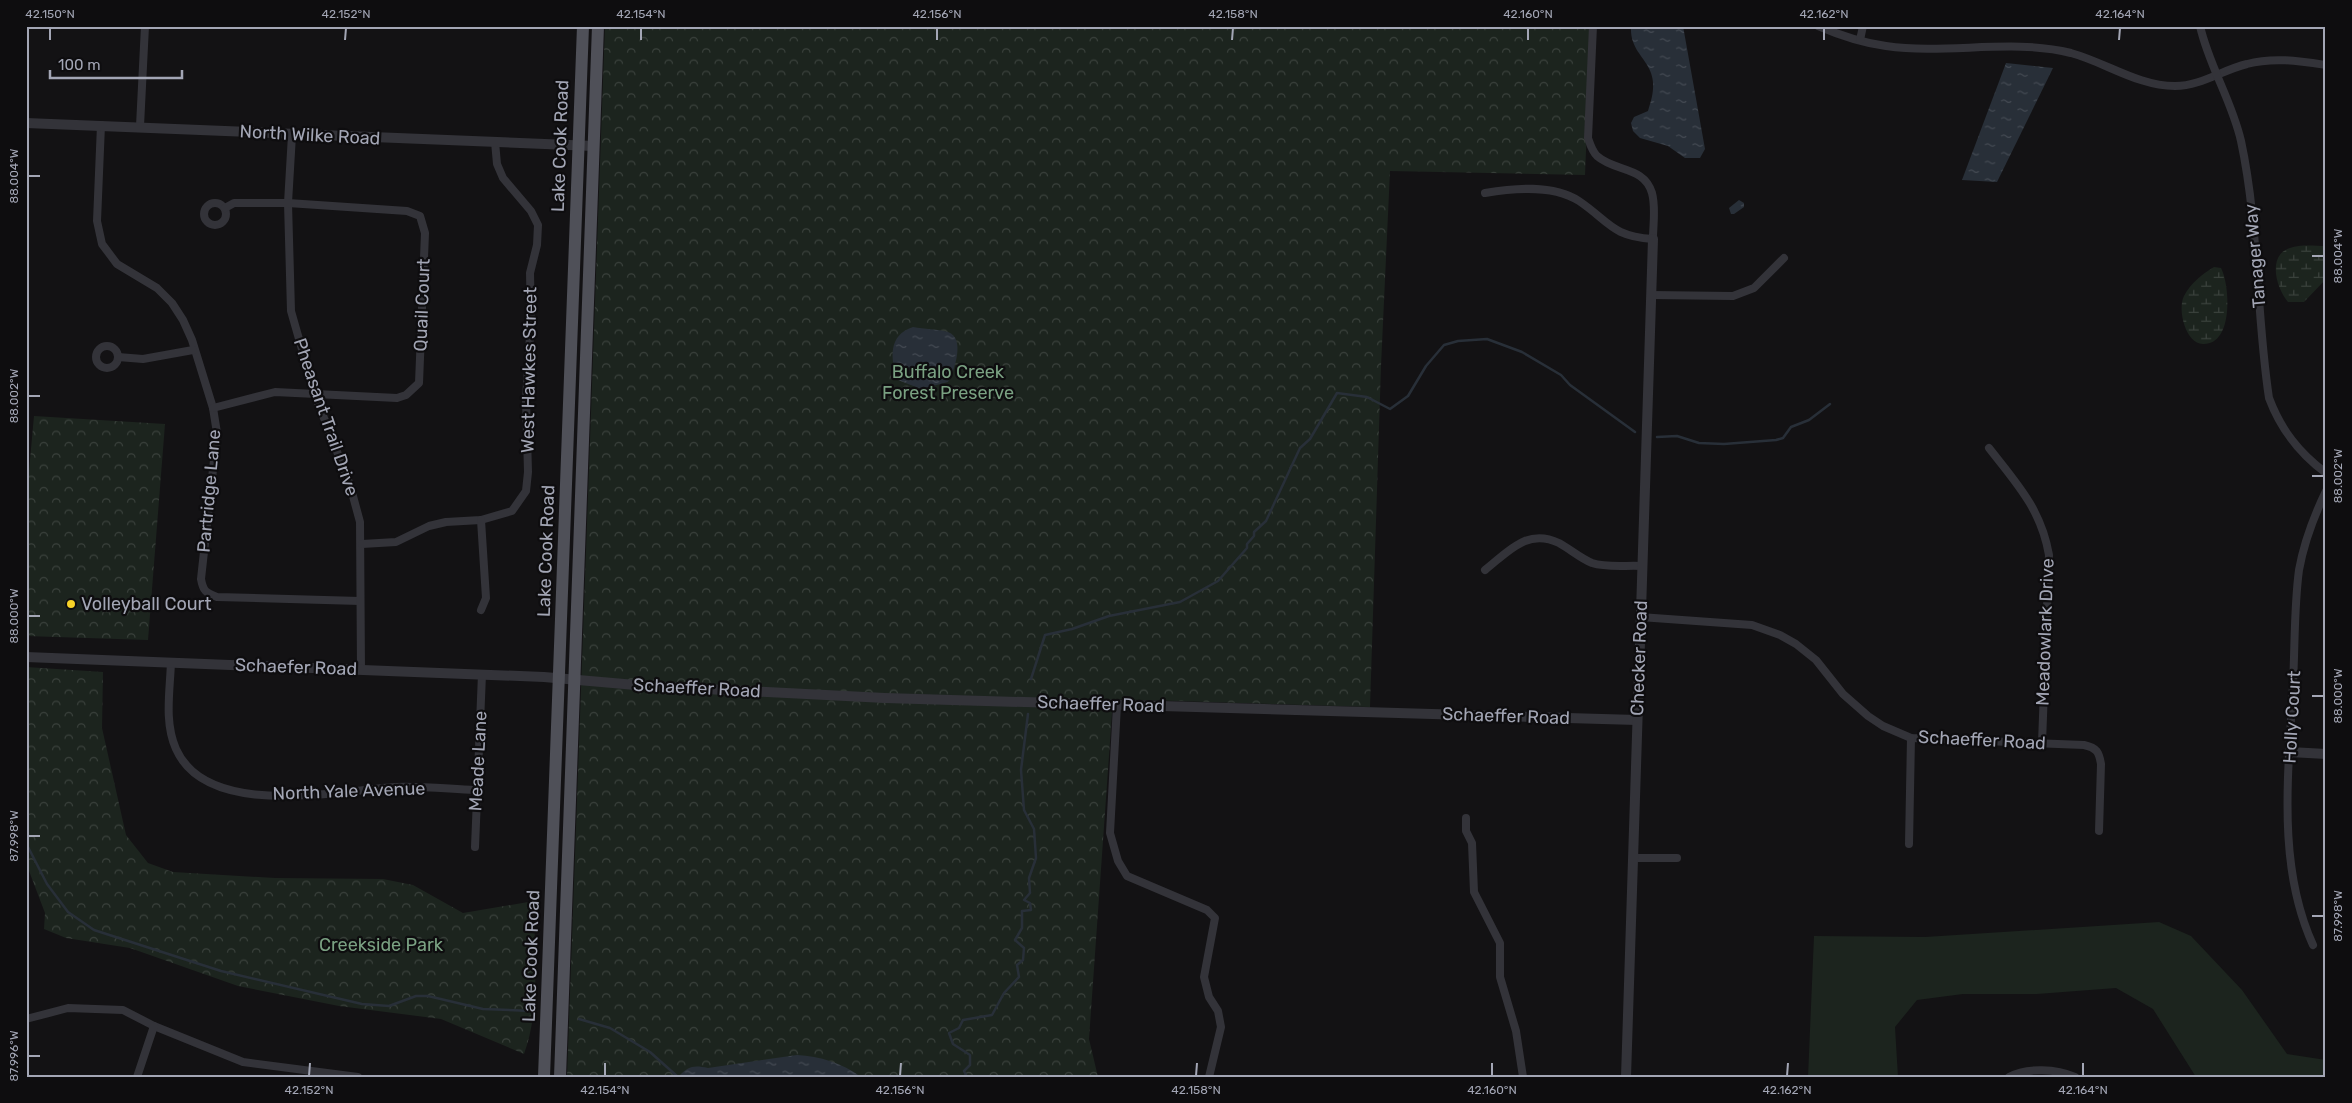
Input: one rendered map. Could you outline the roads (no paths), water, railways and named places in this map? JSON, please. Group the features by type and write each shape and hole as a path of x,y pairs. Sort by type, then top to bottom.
{"main road":[{"name":"Lake Cook Road","path":"560,1077 566,679 578,145 583,26"},
{"name":"Lake Cook Road","path":"544,1077 594,146 598,26"}],"street":[{"path":"140,126 145,26"},
{"path":"1485,193 1506,189 1560,192 1579,201 1620,233 1636,238 1653,240 1654,206 1649,186 1639,174 1607,162 1596,155 1588,138 1593,26"},
{"path":"1818,26 1838,35 1886,46 1909,48 2025,47 2048,49 2099,62 2145,82 2162,86 2198,84 2216,75 2264,60 2283,60 2326,65"},
{"path":"1860,40 1863,26"},
{"name":"Tanager Way","path":"2200,26 2216,75 2233,115 2245,165 2269,398 2285,431 2301,453 2326,473"},
{"name":"North Wilke Road","path":"26,123 140,126 292,135 594,146"},
{"name":"Partridge Lane","path":"101,125 97,221 102,244 118,264 165,294 183,320 192,340 213,408 216,433 201,579 202,588 206,593 217,597 360,601"},
{"name":"Pheasant Trail Drive","path":"292,135 288,203 291,312 314,395 350,485 360,522 362,544 360,601 361,670"},
{"name":"West Hawkes Street","path":"362,544 396,542 428,526 446,522 481,520 512,511 526,491 528,472 526,399 531,320 530,274 537,245 538,225 531,211 503,178 497,164 495,142"},
{"path":"225,208 234,204 288,203"},
{"name":"Quail Court","path":"288,203 406,212 420,216 425,233 419,383 412,391 397,398 314,395"},
{"name":"Checker Road","path":"1626,1077 1653,240"},
{"path":"1651,295 1733,296 1754,288 1784,258"},
{"path":"118,357 148,358 194,350"},
{"path":"213,408 275,392 314,395"},
{"name":"Meadowlark Drive","path":"1989,448 2028,498 2042,525 2048,548 2042,743"},
{"name":"Holly Court","path":"2314,945 2298,903 2292,874 2288,821 2299,570 2308,530 2326,491"},
{"path":"481,520 486,598 481,610"},
{"path":"1485,570 1514,546 1529,538 1538,537 1560,544 1595,564 1642,566"},
{"name":"Schaeffer Road","path":"1640,617 1752,626 1780,636 1796,644 1816,660 1843,694 1868,716 1883,726 1911,738 2093,747 2100,755 2101,764 2098,831"},
{"name":"Schaefer Road","path":"26,657 482,674 566,679"},
{"name":"North Yale Avenue","path":"171,662 168,720 176,749 190,770 220,787 253,794 295,796 322,796 396,787 476,790"},
{"name":"Meade Lane","path":"474,847 482,674"},
{"name":"Schaeffer Road","path":"566,679 647,686 885,698 1637,720"},
{"path":"1117,705 1110,833 1118,861 1128,876 1207,910 1215,918 1204,977 1209,996 1218,1012 1220,1027 1209,1077"},
{"path":"1908,844 1911,738"},
{"path":"2290,752 2326,754"},
{"path":"1466,818 1466,831 1472,843 1474,892 1500,944 1500,977 1516,1031 1523,1077"},
{"path":"1633,858 1677,858"},
{"path":"26,1019 68,1008 123,1010 154,1026 243,1062 358,1077"},
{"path":"137,1077 154,1026"},
{"path":"2009,1077 2019,1072 2038,1070 2068,1074 2075,1077"}],"water":[{"path":"1631,26 1683,26 1705,149 1700,158 1685,158 1668,146 1640,138 1633,131 1631,123 1634,117 1648,111 1653,94 1653,81 1646,63 1635,47"},
{"path":"2006,63 2053,68 1997,182 1962,180"},
{"path":"1739,200 1744,203 1744,207 1731,214 1729,208"},
{"path":"913,327 944,331 953,335 956,341 957,356 948,382 921,389 898,380 893,364 893,349 899,336"},
{"path":"797,1055 830,1061 861,1077 678,1077 688,1069 695,1067 708,1068"}],"waterway":[{"path":"1031,679 1045,635 1072,629 1109,616 1180,602 1218,581 1247,548 1247,544 1254,536 1254,532 1266,521 1300,448 1310,439 1337,393 1367,397 1390,409 1408,396 1426,366 1444,345 1458,341 1487,339 1522,352 1561,375 1570,385 1635,432"},
{"path":"1657,437 1677,436 1699,443 1724,444 1776,440 1783,438 1791,427 1809,420 1830,404"},
{"path":"967,1077 964,1071 970,1065 970,1055 953,1044 949,1033 959,1028 963,1020 992,1015 1004,993 1019,977 1017,965 1023,960 1024,948 1015,940 1022,928 1022,911 1031,910 1030,903 1024,900 1030,893 1029,878 1036,858 1034,829 1024,810 1021,770 1028,714"},
{"path":"26,843 47,884 68,912 94,930 221,971 362,1004 389,1006 416,996 428,996 483,1009 532,1011"},
{"path":"579,1019 610,1028 650,1052 678,1077"}],"place":[{"name":"Volleyball Court","path":"71,604"}],"park label":[{"name":"Buffalo Creek Forest Preserve","path":"948,382"},
{"name":"Creekside Park","path":"381,945"}]}
